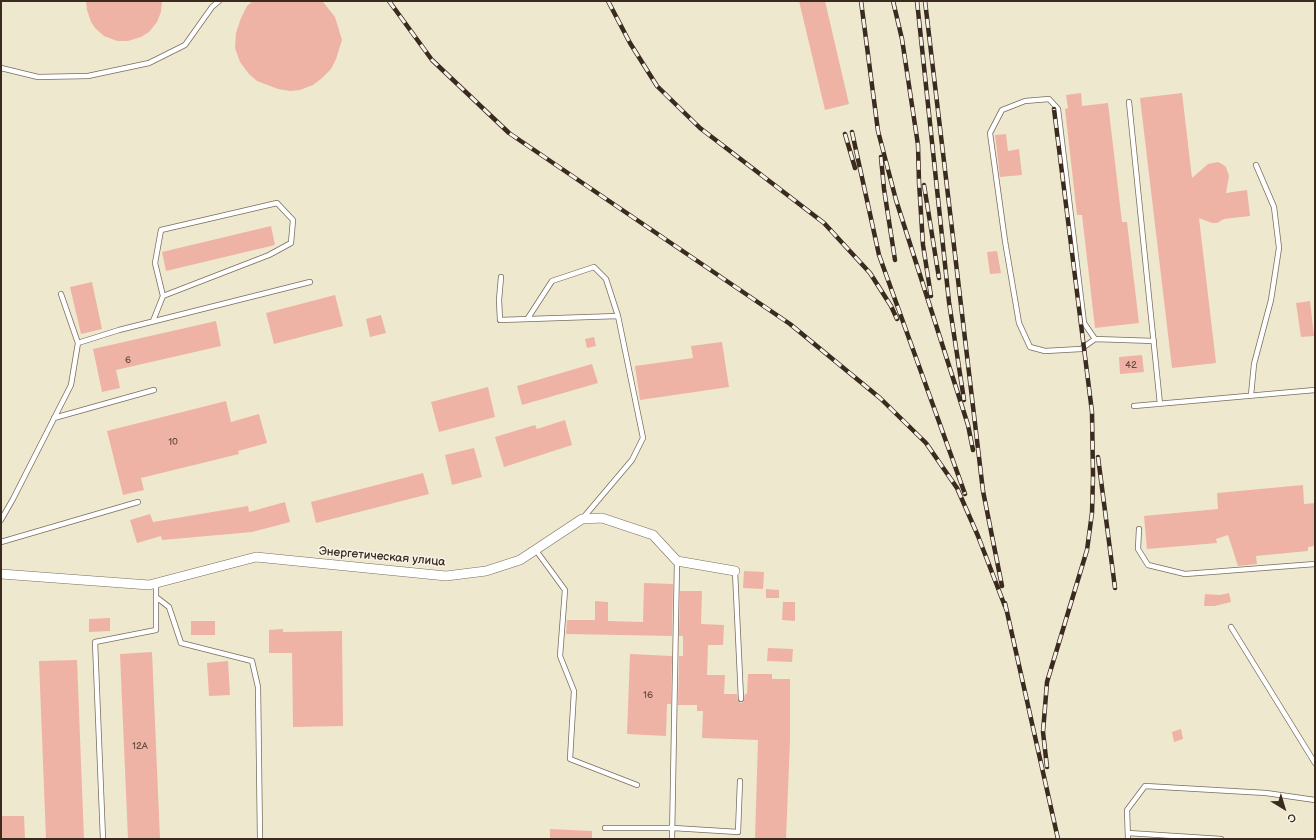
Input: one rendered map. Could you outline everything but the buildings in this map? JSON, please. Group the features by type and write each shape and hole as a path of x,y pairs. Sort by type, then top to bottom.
{"street":[{"name":"Энергетическая улица","path":"1,574 149,585 256,557 446,576 486,571 520,560 582,519 602,518 653,535 677,561"},
{"path":"677,561 735,571"}],"lane":[{"path":"1,68 38,77 88,76 149,63 185,45 212,7 219,1"},
{"path":"1095,339 1084,322 1058,109 1049,99 1025,101 1002,110 990,133 1005,241 1019,323 1030,347 1045,351 1081,349 1095,339 1154,341"},
{"path":"1129,102 1160,404"},
{"path":"1251,396 1254,364 1271,300 1279,248 1274,206 1256,165"},
{"path":"153,321 162,296 155,263 161,230 278,203 293,220 291,243 269,255 162,296"},
{"path":"528,318 552,281 594,267 606,279 618,316 644,438 632,460 582,519"},
{"path":"501,277 499,300 500,320 618,316"},
{"path":"78,343 153,321 310,282"},
{"path":"1,520 71,385 78,343 61,294"},
{"path":"54,418 154,390"},
{"path":"1134,406 1315,390"},
{"path":"1,542 138,502"},
{"path":"1139,529 1138,549 1148,565 1185,574 1315,564"},
{"path":"535,549 565,590 560,656 574,691 570,760 638,785"},
{"path":"672,839 677,561"},
{"path":"735,571 741,699"},
{"path":"103,839 95,642 156,630 156,583"},
{"path":"156,597 169,608 181,643 252,661 258,687 260,839"},
{"path":"1231,627 1315,763"},
{"path":"605,828 673,828 738,832 740,781"},
{"path":"1128,839 1127,810 1145,786 1266,793 1315,800"},
{"path":"1128,833 1221,839"}],"railway":[{"path":"389,1 432,60 509,133 790,324 880,398 926,443 957,488 978,536 1006,609"},
{"path":"608,1 630,43 657,86 700,128 824,223 870,273 891,306 897,319"},
{"path":"861,1 878,131 896,200 968,425 973,450"},
{"path":"893,1 902,39 918,145 923,245 931,296"},
{"path":"917,1 949,302 964,400"},
{"path":"925,1 983,491 1002,586"},
{"path":"1047,767 1043,732 1047,682 1087,550 1092,513 1093,476 1092,412 1054,109"},
{"path":"852,132 879,255 965,494"},
{"path":"845,134 855,168"},
{"path":"881,157 884,189 895,260"},
{"path":"924,185 939,278"},
{"path":"1098,457 1115,588"},
{"path":"1005,603 1058,839"}]}
